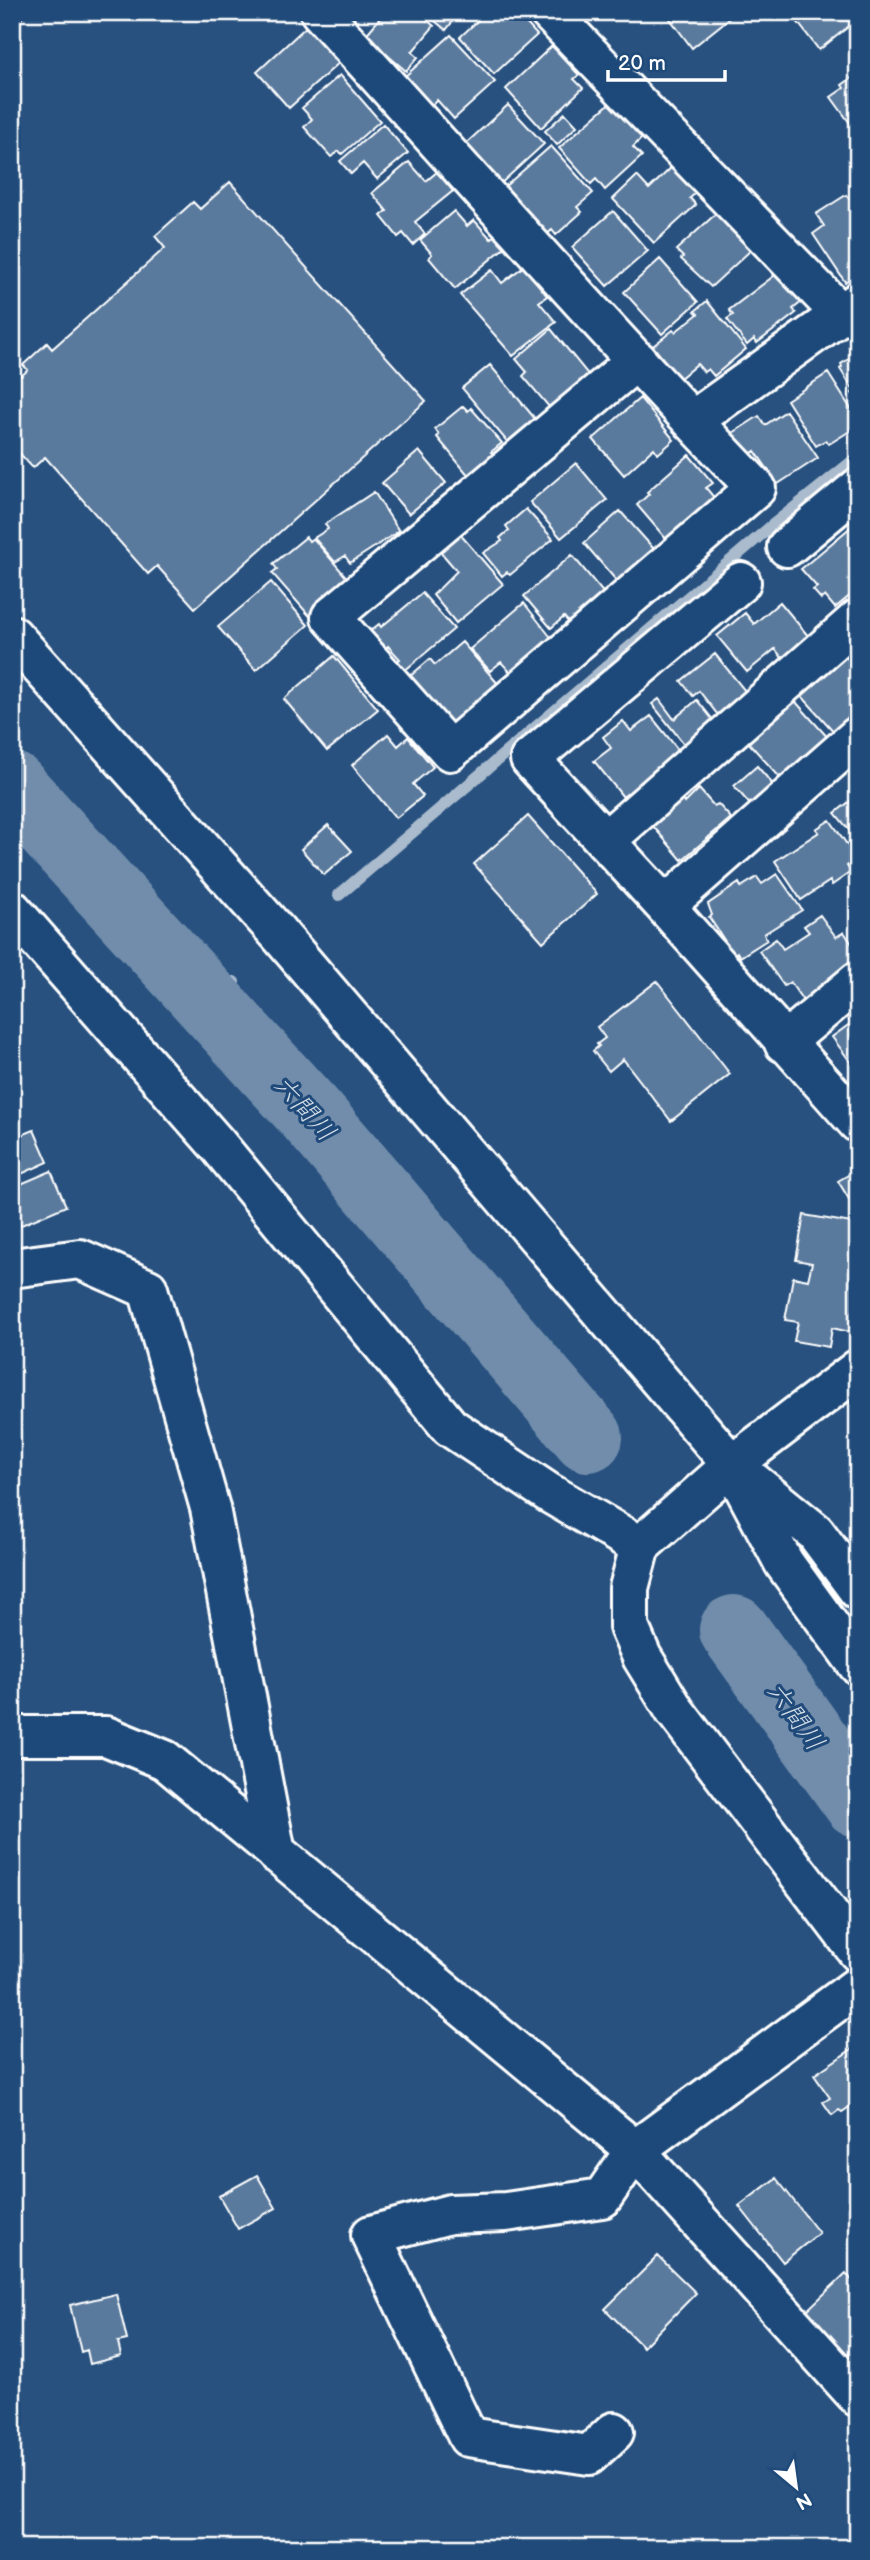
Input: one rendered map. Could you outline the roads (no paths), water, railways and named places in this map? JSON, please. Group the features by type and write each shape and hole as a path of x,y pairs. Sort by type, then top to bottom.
{"street":[{"path":"320,12 637,360 692,421 757,488 450,751 331,617 637,360"},
{"path":"549,12 849,308 692,421"},
{"path":"787,547 858,488"},
{"path":"741,582 530,759 858,1123"},
{"path":"605,841 858,619"},
{"path":"12,635 278,933 732,1465 815,1532 858,1572"},
{"path":"664,905 858,736"},
{"path":"12,909 217,1144 450,1427 549,1493 640,1546"},
{"path":"784,1043 858,981"},
{"path":"12,1268 80,1259 148,1289 210,1508 276,1853"},
{"path":"858,1369 732,1465 640,1546 629,1588 629,1627 642,1657 675,1711 858,1952"},
{"path":"732,1465 784,1563 858,1665"},
{"path":"815,1532 858,1590"},
{"path":"12,1736 106,1736 164,1760 635,2150 858,2397"},
{"path":"614,2432 589,2455 468,2437 371,2235 450,2214 506,2212 602,2198 635,2150 858,1986"}],"waterway":[{"path":"339,895 769,528 858,457"},
{"name":"六間川","path":"12,787 309,1112 588,1437"},
{"path":"209,1003 234,982"},
{"name":"六間川","path":"734,1630 858,1802"}]}
